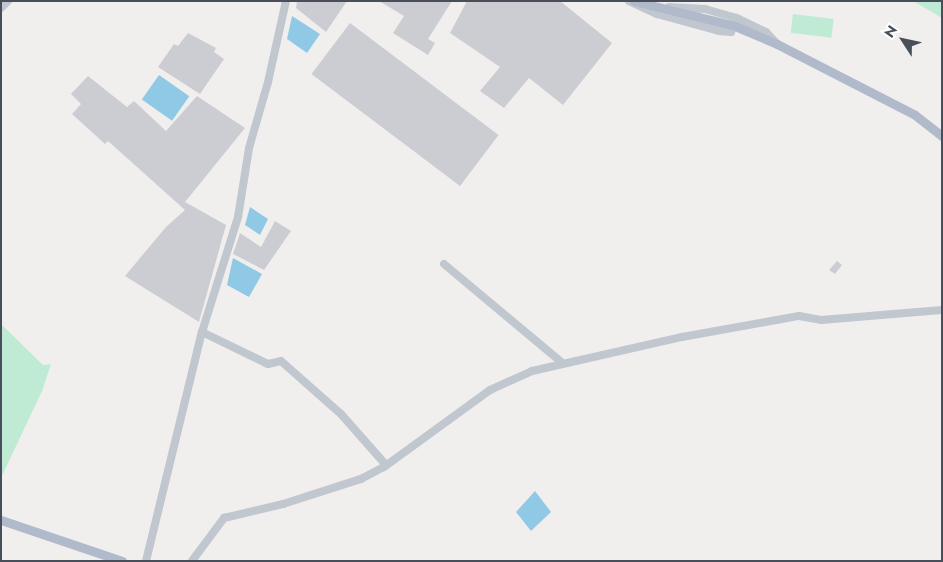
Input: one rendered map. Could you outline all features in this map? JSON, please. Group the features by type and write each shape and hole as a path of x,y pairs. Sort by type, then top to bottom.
{"main road":[{"path":"634,1 662,6 703,18 736,22 915,115 942,136"},
{"path":"1,520 122,561"}],"street":[{"path":"1,8 8,1"},
{"path":"146,561 202,332 238,217 249,148 268,82 286,1"},
{"path":"629,1 634,6 703,18"},
{"path":"444,264 562,362"},
{"path":"192,561 224,518 282,504 361,479 386,465 490,390 562,362 582,362 682,337 799,316 821,320 942,310"},
{"path":"202,332 268,364 281,360 341,414 386,465"}],"green space":[{"path":"913,1 942,1 942,18"},
{"path":"793,14 834,19 831,38 791,33"},
{"path":"1,324 43,365 51,364 42,391 1,478"}],"water":[{"path":"292,16 320,34 307,53 287,39"},
{"path":"159,75 189,96 172,121 142,100"},
{"path":"250,207 268,219 260,235 245,225"},
{"path":"233,258 262,274 249,297 227,285"},
{"path":"535,491 551,512 531,531 516,512"}],"building":[{"path":"297,1 347,1 326,32 296,8"},
{"path":"379,1 452,1 428,39 435,43 428,55 393,33 404,16"},
{"path":"467,1 560,1 612,43 563,105 529,78 504,108 480,91 500,67 450,33"},
{"path":"350,23 499,135 460,186 311,74"},
{"path":"188,33 216,48 214,52 224,59 200,94 158,67 174,44 178,46"},
{"path":"88,76 127,107 134,101 166,131 197,96 245,128 185,202 226,225 199,322 125,276 166,227 185,210 108,141 105,144 72,114 81,104 71,94"},
{"path":"275,221 291,231 264,270 233,254 240,233 261,247"},
{"path":"837,261 842,265 835,274 829,270"}]}
